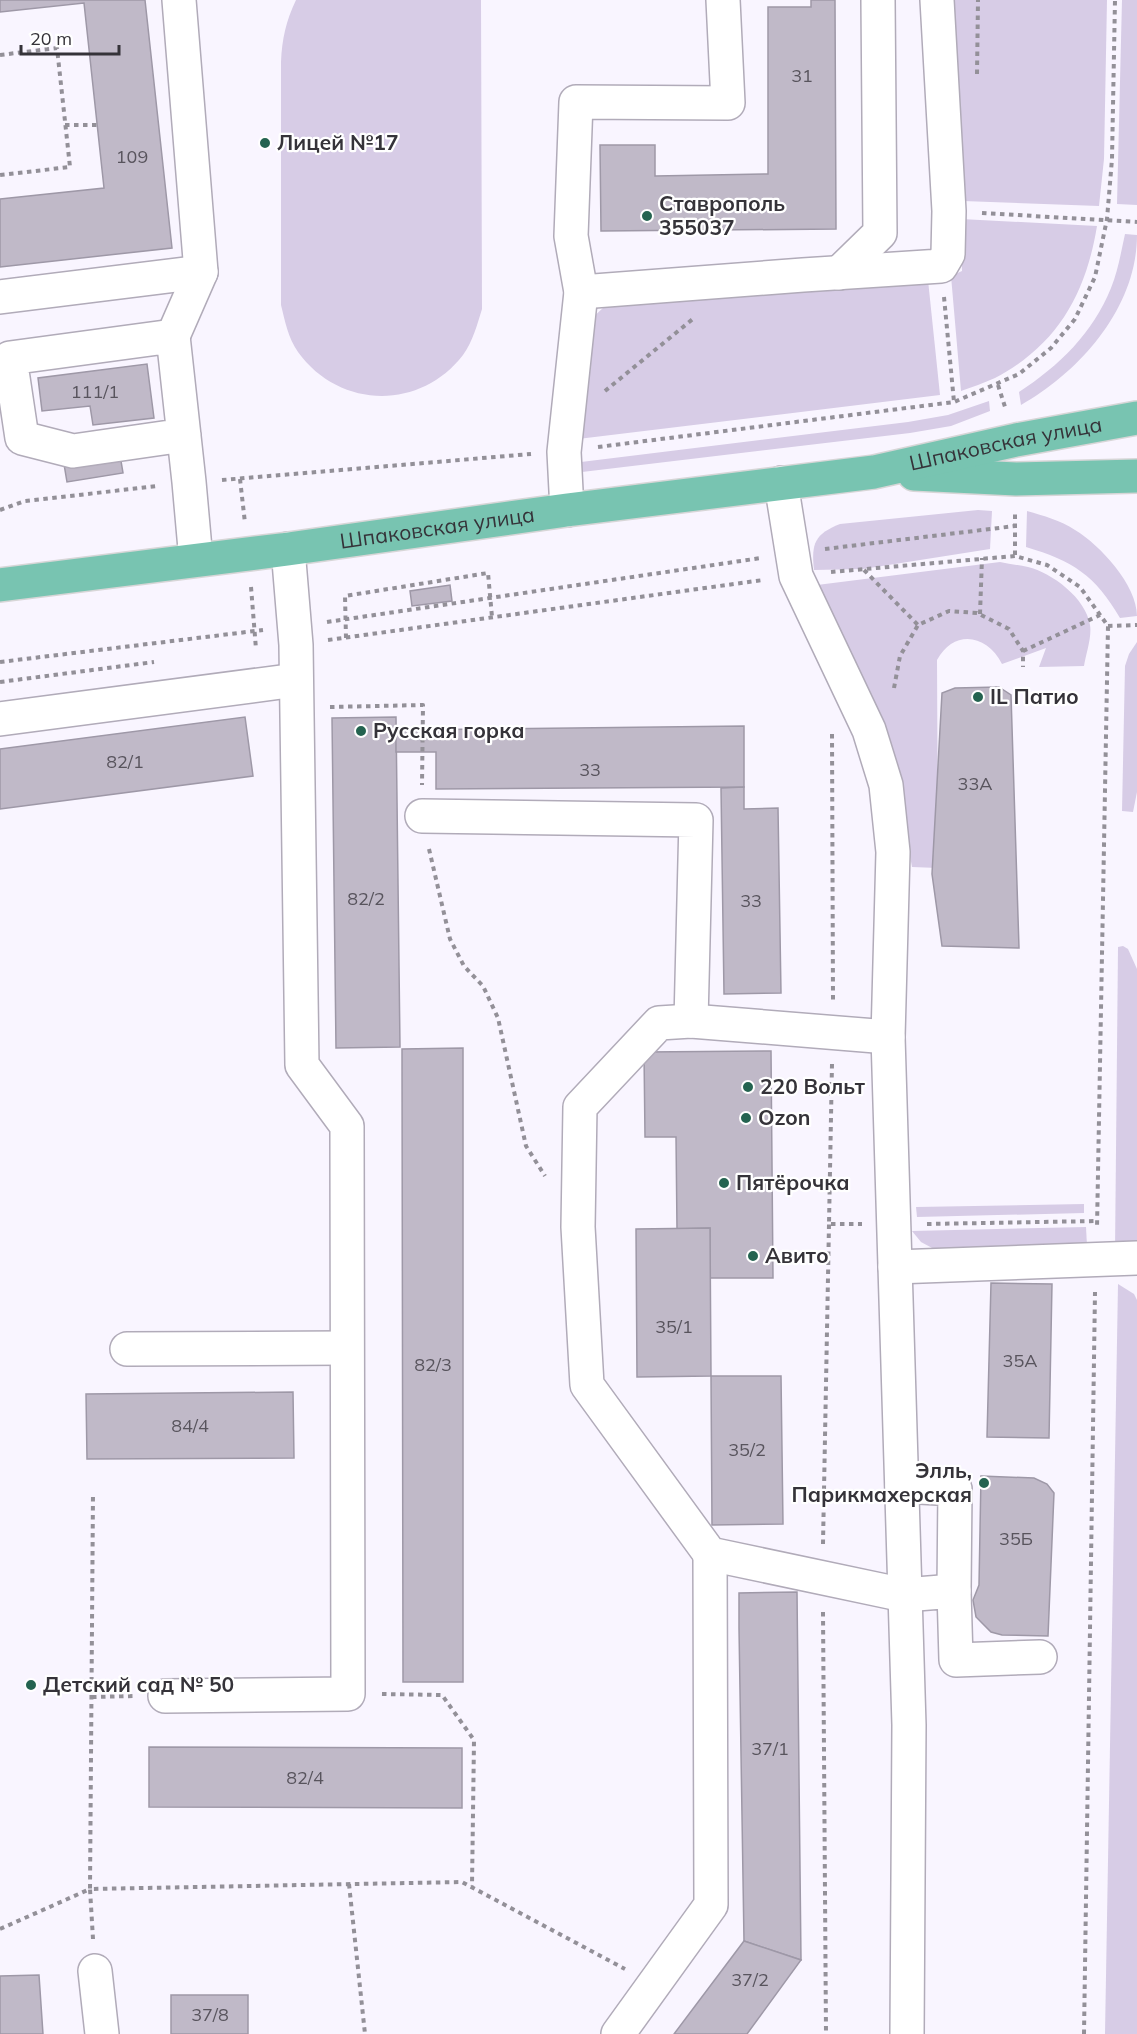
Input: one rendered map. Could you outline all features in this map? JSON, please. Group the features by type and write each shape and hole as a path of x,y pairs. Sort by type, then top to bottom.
{"main road":[{"name":"Шпаковская улица","path":"0,585 873,472 1016,440 1137,418"},
{"name":"Шпаковская улица","path":"873,472 1016,479 1137,476"}],"street":[{"path":"179,0 201,272 173,336 196,561"},
{"path":"567,510 564,452 581,292 571,236 576,102 728,103 723,0"},
{"path":"839,273 880,233 878,0"},
{"path":"581,292 941,266 948,254 948,211 937,0"},
{"path":"0,297 201,272"},
{"path":"173,336 10,358 22,438 73,451 184,435"},
{"path":"781,483 796,576 869,730 885,785 892,852 888,1037 909,1725 907,2034"},
{"path":"165,1696 348,1694 347,1126 302,1065 296,645 288,549"},
{"path":"0,719 296,694"},
{"path":"422,816 696,820 692,1021"},
{"path":"618,2034 711,1905 710,1554 586,1384 578,1227 580,1107 659,1023 692,1021 888,1037"},
{"path":"895,1267 1137,1258"},
{"path":"127,1349 346,1348"},
{"path":"902,1486 955,1489 956,1660 1040,1657"},
{"path":"710,1554 823,1576 904,1595 954,1592"},
{"path":"95,1971 102,2034"}],"path":[{"path":"0,510 25,501 189,482 240,480 564,452 954,402 1019,374 1051,348 1075,318 1095,277 1107,219 1112,159 1115,0"},
{"path":"0,55 57,48 70,167 0,175"},
{"path":"65,124 97,125"},
{"path":"948,211 1137,222"},
{"path":"941,266 954,402"},
{"path":"598,396 696,316"},
{"path":"323,623 792,553 1015,526"},
{"path":"980,614 982,558"},
{"path":"863,569 918,625"},
{"path":"346,638 345,596 488,573 492,617"},
{"path":"894,688 900,656 918,625 949,611 980,614 1009,629 1023,651 1023,667"},
{"path":"1023,651 1100,615"},
{"path":"1107,626 1137,625"},
{"path":"0,662 265,630"},
{"path":"296,694 423,705 422,816 450,939 464,966 483,986 498,1018 526,1146 546,1177"},
{"path":"826,2034 823,1576 829,1224"},
{"path":"93,1493 90,1889 95,1971"},
{"path":"348,1694 442,1695 474,1740 472,1886"},
{"path":"92,1697 165,1696"},
{"path":"0,1929 90,1889 462,1882 632,1972"},
{"path":"349,1884 365,2034"}],"shaded area":[{"path":"296,0 481,0 482,309 472,339 463,355 445,373 425,386 403,394 380,396 357,393 335,384 315,371 298,352 292,341 281,305 281,62 285,30"},
{"path":"954,0 1107,0 1104,159 1099,206 963,201"},
{"path":"1122,0 1137,0 1137,205 1117,204"},
{"path":"961,219 1097,226 1092,250 1077,295 1066,315 1052,333 1017,365 995,378 961,391 951,276 962,271"},
{"path":"1125,234 1137,235 1134,262 1127,287 1116,311 1102,334 1084,355 1043,391 1021,405 1019,392 1061,360 1095,320 1113,282"},
{"path":"928,280 940,395 578,439 590,320 604,307 622,299"},
{"path":"989,401 990,411 951,426 910,433 582,472 581,462 908,422 948,415"},
{"path":"978,510 992,511 990,549 863,569 814,570 813,553 816,541 825,532 840,524"},
{"path":"1027,511 1064,524 1095,545 1124,579 1131,592 1137,616 1120,618 1092,580 1070,564 1026,547"},
{"path":"1000,562 1037,570 1057,581 1075,596 1082,605 1090,625 1090,640 1084,666 1039,667 1046,648 1002,664 988,646 970,639 952,643 944,650 937,660 938,868 912,867 887,731 817,585"},
{"path":"1137,642 1137,792 1133,812 1122,811 1125,666"},
{"path":"1123,946 1128,949 1137,969 1137,1240 1134,1244 1115,1252 1118,947"},
{"path":"1084,1204 1084,1213 917,1217 916,1207"},
{"path":"1086,1227 1087,1246 934,1249 921,1242 912,1231"},
{"path":"1118,1284 1134,1294 1137,1300 1137,2034 1105,2034"}],"building":[{"path":"0,0 145,0 172,248 0,267 0,199 104,188 84,3 0,12"},
{"path":"811,0 835,0 836,229 601,231 600,145 655,145 655,176 768,174 768,7 811,7"},
{"path":"147,364 154,418 93,425 90,406 42,411 38,378"},
{"path":"120,455 123,473 67,482 64,464"},
{"path":"450,585 452,601 412,606 410,591"},
{"path":"999,687 1011,695 1019,948 942,946 932,874 942,693 955,688"},
{"path":"245,717 253,776 0,809 0,749"},
{"path":"396,717 400,1047 336,1048 332,718"},
{"path":"744,726 744,787 436,789 436,752 396,752 396,730"},
{"path":"744,787 744,809 778,808 781,993 724,994 721,788"},
{"path":"463,1048 463,1682 403,1682 402,1049"},
{"name":"Пятёрочка","path":"771,1051 773,1278 710,1278 710,1228 677,1229 676,1137 645,1137 644,1052"},
{"path":"710,1228 711,1376 637,1377 636,1229"},
{"path":"991,1283 1052,1284 1049,1438 987,1437"},
{"path":"711,1376 781,1376 783,1524 712,1525"},
{"path":"293,1392 294,1458 87,1459 86,1394"},
{"path":"981,1476 1034,1478 1047,1484 1054,1493 1048,1636 1002,1635 991,1632 976,1617 973,1600 979,1585"},
{"path":"797,1592 801,1960 744,1941 739,1628 739,1593"},
{"path":"149,1747 462,1748 462,1808 149,1807"},
{"path":"744,1941 801,1960 747,2034 674,2034"},
{"path":"39,1975 43,2034 0,2034 0,1976"},
{"path":"171,1995 248,1995 248,2034 171,2034"}],"place":[{"name":"Лицей №17","path":"265,143"},
{"name":"Ставрополь 355037","path":"647,216"},
{"name":"IL Патио","path":"978,697"},
{"name":"Русская горка","path":"361,731"},
{"name":"220 Вольт","path":"748,1087"},
{"name":"Ozon","path":"746,1118"},
{"name":"Пятёрочка","path":"724,1183"},
{"name":"Авито","path":"753,1256"},
{"name":"Элль, Парикмахерская","path":"984,1483"},
{"name":"Детский сад № 50","path":"31,1685"}]}
